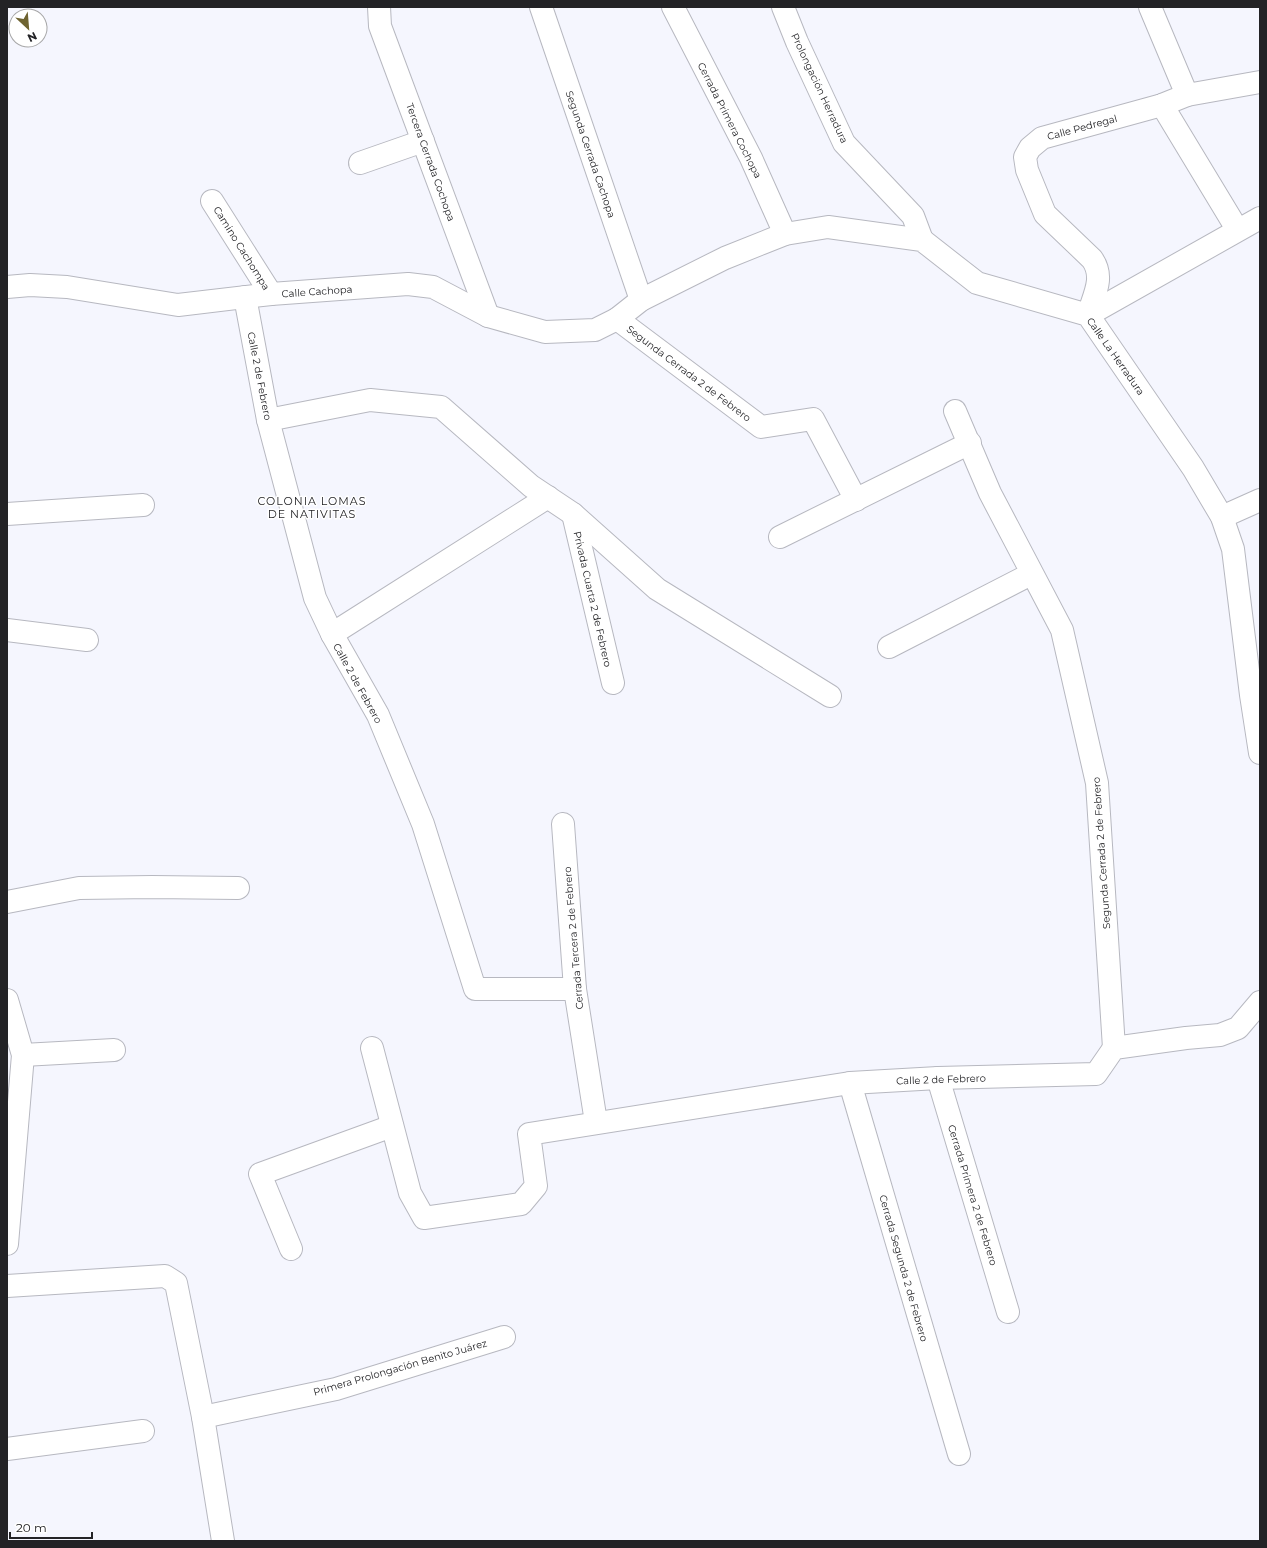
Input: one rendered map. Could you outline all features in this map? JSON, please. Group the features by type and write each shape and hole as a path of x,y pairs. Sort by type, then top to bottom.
{"street":[{"name":"Tercera Cerrada Cochopa","path":"379,7 380,26 488,316"},
{"name":"Segunda Cerrada Cachopa","path":"540,7 641,300"},
{"name":"Cerrada Primera Cochopa","path":"673,7 751,158 785,234"},
{"name":"Prolongación Herradura","path":"783,7 797,42 844,143 913,216 922,240"},
{"path":"1150,7 1187,95"},
{"name":"Calle Pedregal","path":"1088,315 1099,280 1098,267 1092,259 1045,214 1027,170 1024,157 1030,148 1042,138 1162,105 1187,95 1260,82"},
{"path":"1162,105 1237,230"},
{"path":"360,163 423,141"},
{"name":"Camino Cachompa","path":"212,201 271,294"},
{"path":"1088,315 1260,218"},
{"path":"617,320 641,300 710,266 785,234 828,227 922,240"},
{"name":"Calle La Herradura","path":"922,240 977,283 1088,315 1193,468 1222,517 1234,549 1251,695 1260,753"},
{"name":"Calle Cachopa","path":"7,287 30,285 67,287 178,305 271,294 408,284 433,287 488,316 545,332 595,330 617,320"},
{"name":"Calle 2 de Febrero","path":"245,297 268,420 315,598 332,634 378,715 423,824 475,989 575,990"},
{"name":"Segunda Cerrada 2 de Febrero","path":"617,320 761,427 813,419 856,500"},
{"path":"268,420 370,400 440,407 531,486 573,514 657,589 830,696"},
{"name":"Segunda Cerrada 2 de Febrero","path":"955,411 970,443 990,493 1031,574 1062,630 1097,783 1114,1048"},
{"path":"780,537 970,443"},
{"path":"332,634 548,497"},
{"path":"1222,517 1260,500"},
{"path":"7,514 143,505"},
{"name":"Privada Cuarta 2 de Febrero","path":"573,514 613,683"},
{"path":"889,646 1031,574"},
{"path":"7,630 87,640"},
{"name":"Cerrada Tercera 2 de Febrero","path":"563,824 575,990 596,1122"},
{"path":"7,902 79,888 238,888"},
{"path":"7,1000 23,1055 7,1244"},
{"path":"1114,1048 1220,1035 1238,1028 1260,1002"},
{"path":"291,1249 260,1174 392,1126 372,1048"},
{"name":"Calle 2 de Febrero","path":"392,1126 410,1193 424,1218 521,1204 536,1186 529,1134 596,1122 850,1083 938,1078 1096,1074 1114,1048"},
{"path":"23,1055 114,1050"},
{"name":"Cerrada Primera 2 de Febrero","path":"938,1078 1008,1312"},
{"name":"Cerrada Segunda 2 de Febrero","path":"850,1083 959,1454"},
{"path":"7,1286 165,1276 176,1283 203,1417 223,1541"},
{"name":"Primera Prolongación Benito Juárez","path":"203,1417 336,1389 504,1337"},
{"path":"7,1449 142,1431"}],"district":[{"name":"COLONIA LOMAS DE NATIVITAS","path":"312,507"}]}
